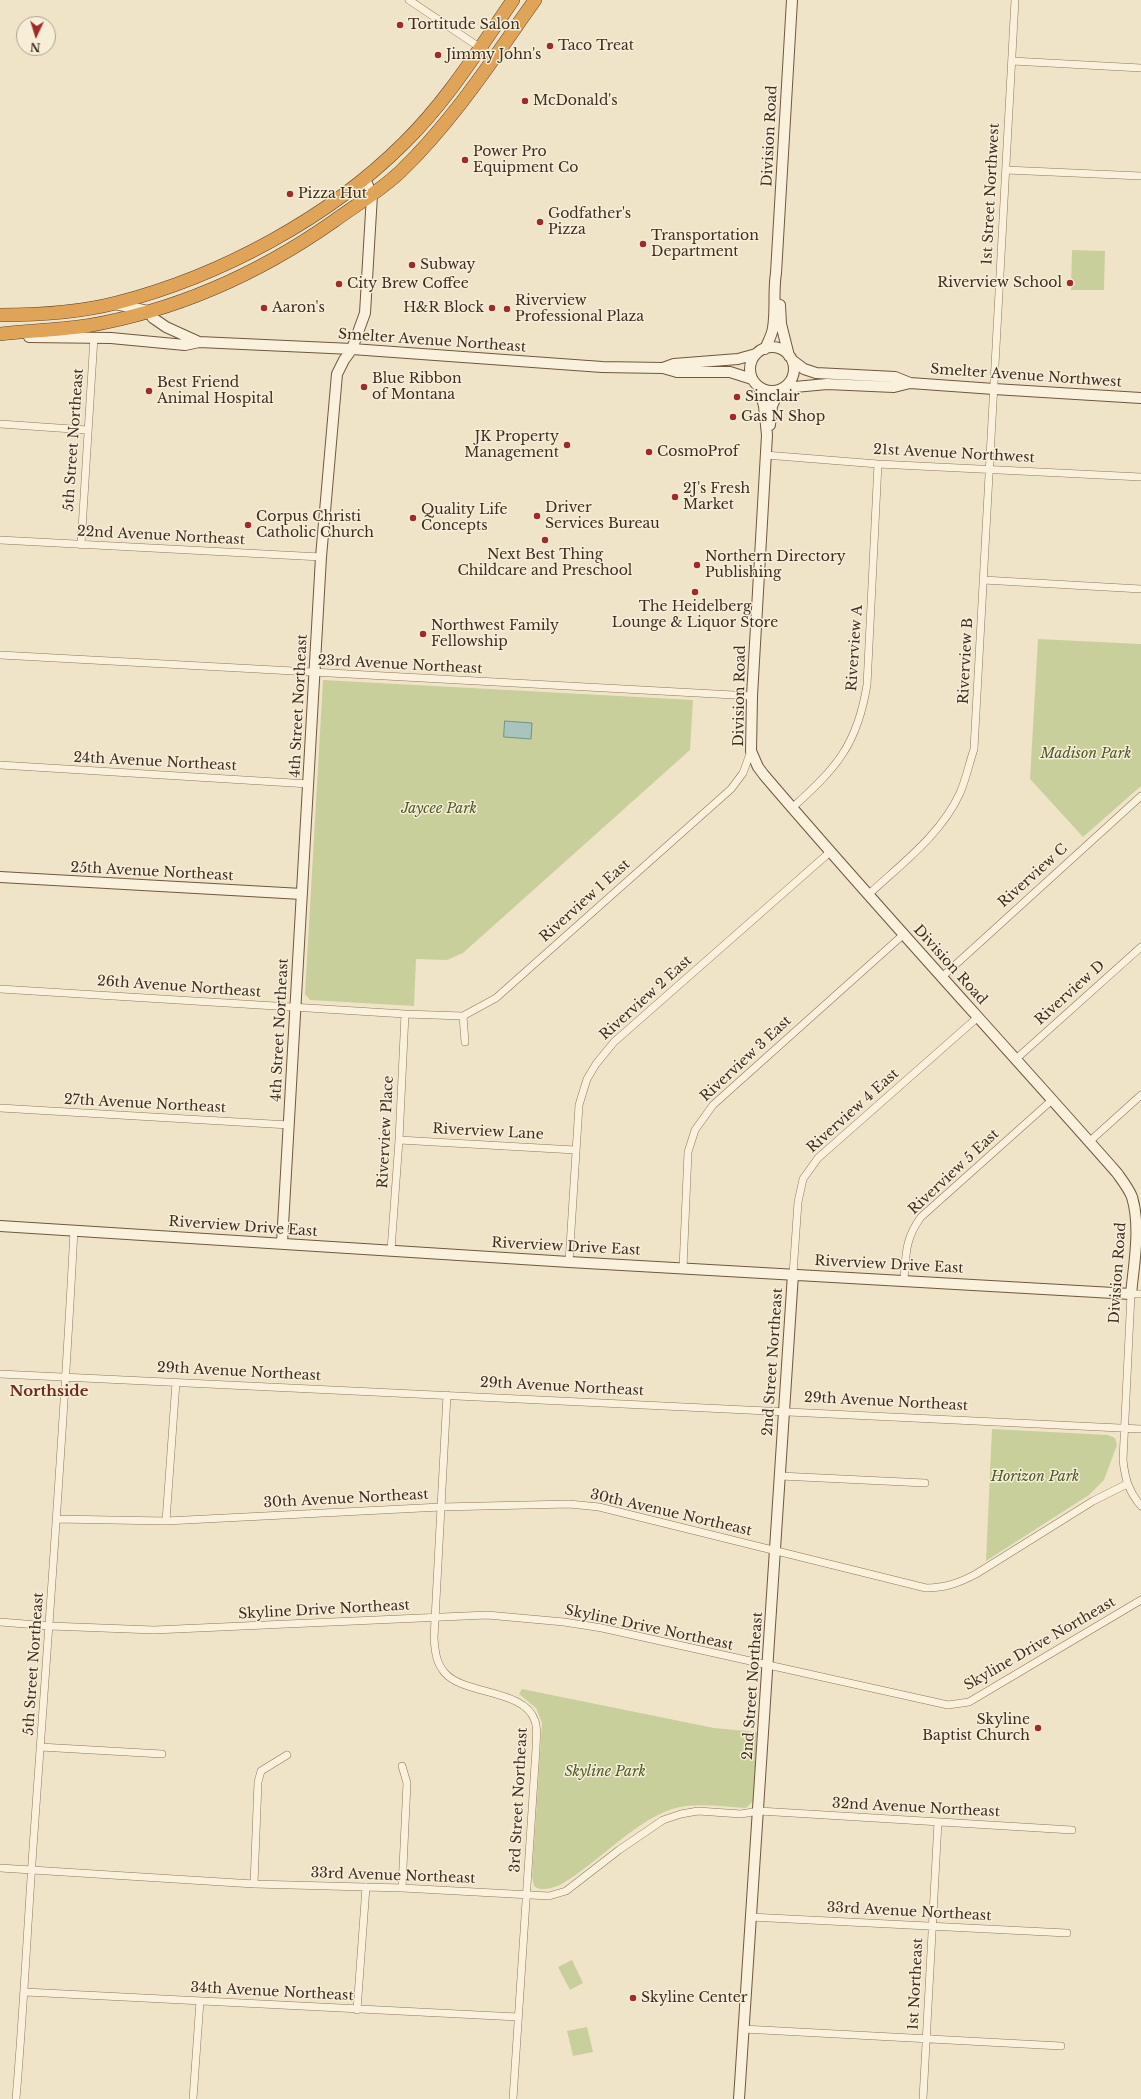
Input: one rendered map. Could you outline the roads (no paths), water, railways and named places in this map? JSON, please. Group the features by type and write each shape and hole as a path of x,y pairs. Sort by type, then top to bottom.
{"highway":[{"path":"0,315 51,313 115,304 170,288 247,254 296,227 366,179 404,144 429,117 453,86 514,0"},
{"path":"0,335 87,326 148,311 201,293 255,270 303,242 372,194 400,172 435,134 466,96 535,0"}],"street":[{"path":"409,0 494,58"},
{"name":"Division Road","path":"761,351 773,328 774,287 792,0"},
{"name":"1st Street Northwest","path":"994,389 1015,0"},
{"path":"1012,61 1141,68"},
{"path":"1006,170 1141,176"},
{"name":"4th Street Northeast","path":"282,1243 321,557 337,374 344,360 352,349 364,312 372,194 366,179"},
{"name":"Division Road","path":"776,273 780,282 781,324 790,358"},
{"path":"115,304 148,311"},
{"name":"Smelter Avenue Northeast","path":"148,311 153,318 166,327 199,342"},
{"name":"Smelter Avenue Northeast","path":"0,335 94,338 185,345 199,342 352,349 602,367 663,368 677,372 730,372 756,383"},
{"name":"5th Street Northeast","path":"81,545 87,430 94,338"},
{"path":"781,349 790,358 793,376 781,389 768,391 756,383 750,368 761,351 781,349"},
{"name":"Smelter Avenue Northeast","path":"663,368 674,364 738,359 761,351"},
{"name":"Smelter Avenue Northwest","path":"790,358 804,369 816,373 895,377 910,383 1141,398"},
{"name":"Division Road","path":"756,383 764,406 767,435"},
{"name":"Smelter Avenue Northwest","path":"781,389 827,384 894,387 910,383"},
{"name":"Division Road","path":"781,389 772,406 765,455 752,696 751,751 758,767 792,808 868,895 943,976 1090,1142 1117,1173 1132,1196 1136,1218 1138,1246 1130,1294 1123,1428 1123,1460 1127,1484 1133,1496 1141,1506"},
{"name":"Riverview B","path":"868,895 929,838 944,820 960,793 974,749 983,580 991,468 994,389"},
{"path":"0,424 87,430"},
{"name":"21st Avenue Northwest","path":"765,455 878,464 991,468 1141,477"},
{"name":"Riverview A","path":"792,808 819,784 838,762 853,736 862,712 866,685 878,464"},
{"name":"22nd Avenue Northeast","path":"0,540 321,557"},
{"path":"983,580 1141,589"},
{"name":"23rd Avenue Northeast","path":"0,655 752,696"},
{"name":"Riverview 1 East","path":"463,1016 496,998 731,789 743,773 751,751"},
{"name":"24th Avenue Northeast","path":"0,765 308,784"},
{"name":"Riverview C","path":"943,976 1141,796"},
{"name":"Riverview 2 East","path":"569,1262 579,1105 587,1079 596,1064 614,1042 830,852"},
{"name":"25th Avenue Northeast","path":"0,877 302,894"},
{"name":"Riverview 3 East","path":"683,1268 688,1152 698,1124 713,1105 904,934"},
{"name":"Riverview D","path":"1016,1059 1141,947"},
{"name":"26th Avenue Northeast","path":"0,989 405,1014"},
{"path":"405,1014 463,1016 465,1042"},
{"name":"Riverview Place","path":"391,1250 399,1140 405,1014"},
{"name":"Riverview 4 East","path":"793,1274 798,1202 803,1179 818,1158 978,1017"},
{"path":"1090,1142 1141,1095"},
{"name":"Riverview 5 East","path":"904,1280 907,1244 911,1231 921,1217 1052,1100"},
{"name":"27th Avenue Northeast","path":"0,1108 289,1125"},
{"name":"Riverview Lane","path":"399,1140 575,1150"},
{"name":"Riverview Drive East","path":"0,1226 569,1262 1130,1294"},
{"name":"5th Street Northeast","path":"16,2099 25,1992 31,1870 50,1626 74,1230"},
{"name":"2nd Street Northeast","path":"740,2099 750,1917 759,1811 793,1274"},
{"path":"1130,1294 1141,1294"},
{"name":"29th Avenue Northeast","path":"0,1374 1141,1428"},
{"path":"166,1521 176,1382"},
{"name":"3rd Street Northeast","path":"447,1395 434,1638 436,1658 445,1674 461,1683 489,1692 527,1708 535,1721 536,1748 514,2099"},
{"path":"780,1476 925,1483"},
{"name":"30th Avenue Northeast","path":"57,1519 166,1521 441,1507 569,1504 599,1507 775,1552 926,1588 943,1588 960,1583 976,1574 1093,1501 1127,1484"},
{"name":"Skyline Drive Northeast","path":"0,1622 50,1626 154,1630 487,1615 564,1622 602,1628 948,1705 969,1702 1141,1600"},
{"path":"40,1747 162,1754"},
{"path":"254,1884 258,1782 261,1771 287,1755"},
{"path":"402,1766 407,1783 402,1888"},
{"name":"33rd Avenue Northeast","path":"0,1868 254,1884 402,1888 549,1896 566,1891 619,1850 663,1820 681,1814 698,1811 740,1814 759,1811"},
{"name":"32nd Avenue Northeast","path":"759,1811 1072,1830"},
{"name":"1st Northeast","path":"923,2099 938,1822"},
{"path":"357,2010 366,1887"},
{"name":"33rd Avenue Northeast","path":"750,1917 1067,1933"},
{"name":"34th Avenue Northeast","path":"25,1992 518,2017"},
{"path":"193,2099 200,2001"},
{"path":"744,2029 1061,2046"}],"water":[{"path":"505,721 532,723 531,739 504,737"}],"place":[{"name":"Tortitude Salon","path":"400,25"},
{"name":"Taco Treat","path":"550,46"},
{"name":"Jimmy John's","path":"438,55"},
{"name":"McDonald's","path":"525,101"},
{"name":"Power Pro Equipment Co","path":"465,160"},
{"name":"Pizza Hut","path":"290,194"},
{"name":"Godfather's Pizza","path":"540,222"},
{"name":"Transportation Department","path":"643,244"},
{"name":"Subway","path":"412,265"},
{"name":"Riverview School","path":"1070,283"},
{"name":"City Brew Coffee","path":"339,284"},
{"name":"Aaron's","path":"264,308"},
{"name":"H&R Block","path":"492,308"},
{"name":"Riverview Professional Plaza","path":"507,309"},
{"name":"Blue Ribbon of Montana","path":"364,387"},
{"name":"Best Friend Animal Hospital","path":"149,391"},
{"name":"Sinclair","path":"737,397"},
{"name":"Gas N Shop","path":"733,417"},
{"name":"JK Property Management","path":"567,445"},
{"name":"CosmoProf","path":"649,452"},
{"name":"2J's Fresh Market","path":"675,497"},
{"name":"Driver Services Bureau","path":"537,516"},
{"name":"Quality Life Concepts","path":"413,518"},
{"name":"Corpus Christi Catholic Church","path":"248,525"},
{"name":"Next Best Thing Childcare and Preschool","path":"545,540"},
{"name":"Northern Directory Publishing","path":"697,565"},
{"name":"The Heidelberg Lounge & Liquor Store","path":"695,592"},
{"name":"Northwest Family Fellowship","path":"423,634"},
{"name":"Skyline Baptist Church","path":"1038,1728"},
{"name":"Skyline Center","path":"633,1998"}],"district":[{"name":"Northside","path":"49,1392"}],"park label":[{"name":"Madison Park","path":"1086,754"},
{"name":"Jaycee Park","path":"439,809"},
{"name":"Horizon Park","path":"1035,1477"},
{"name":"Skyline Park","path":"605,1772"}]}
